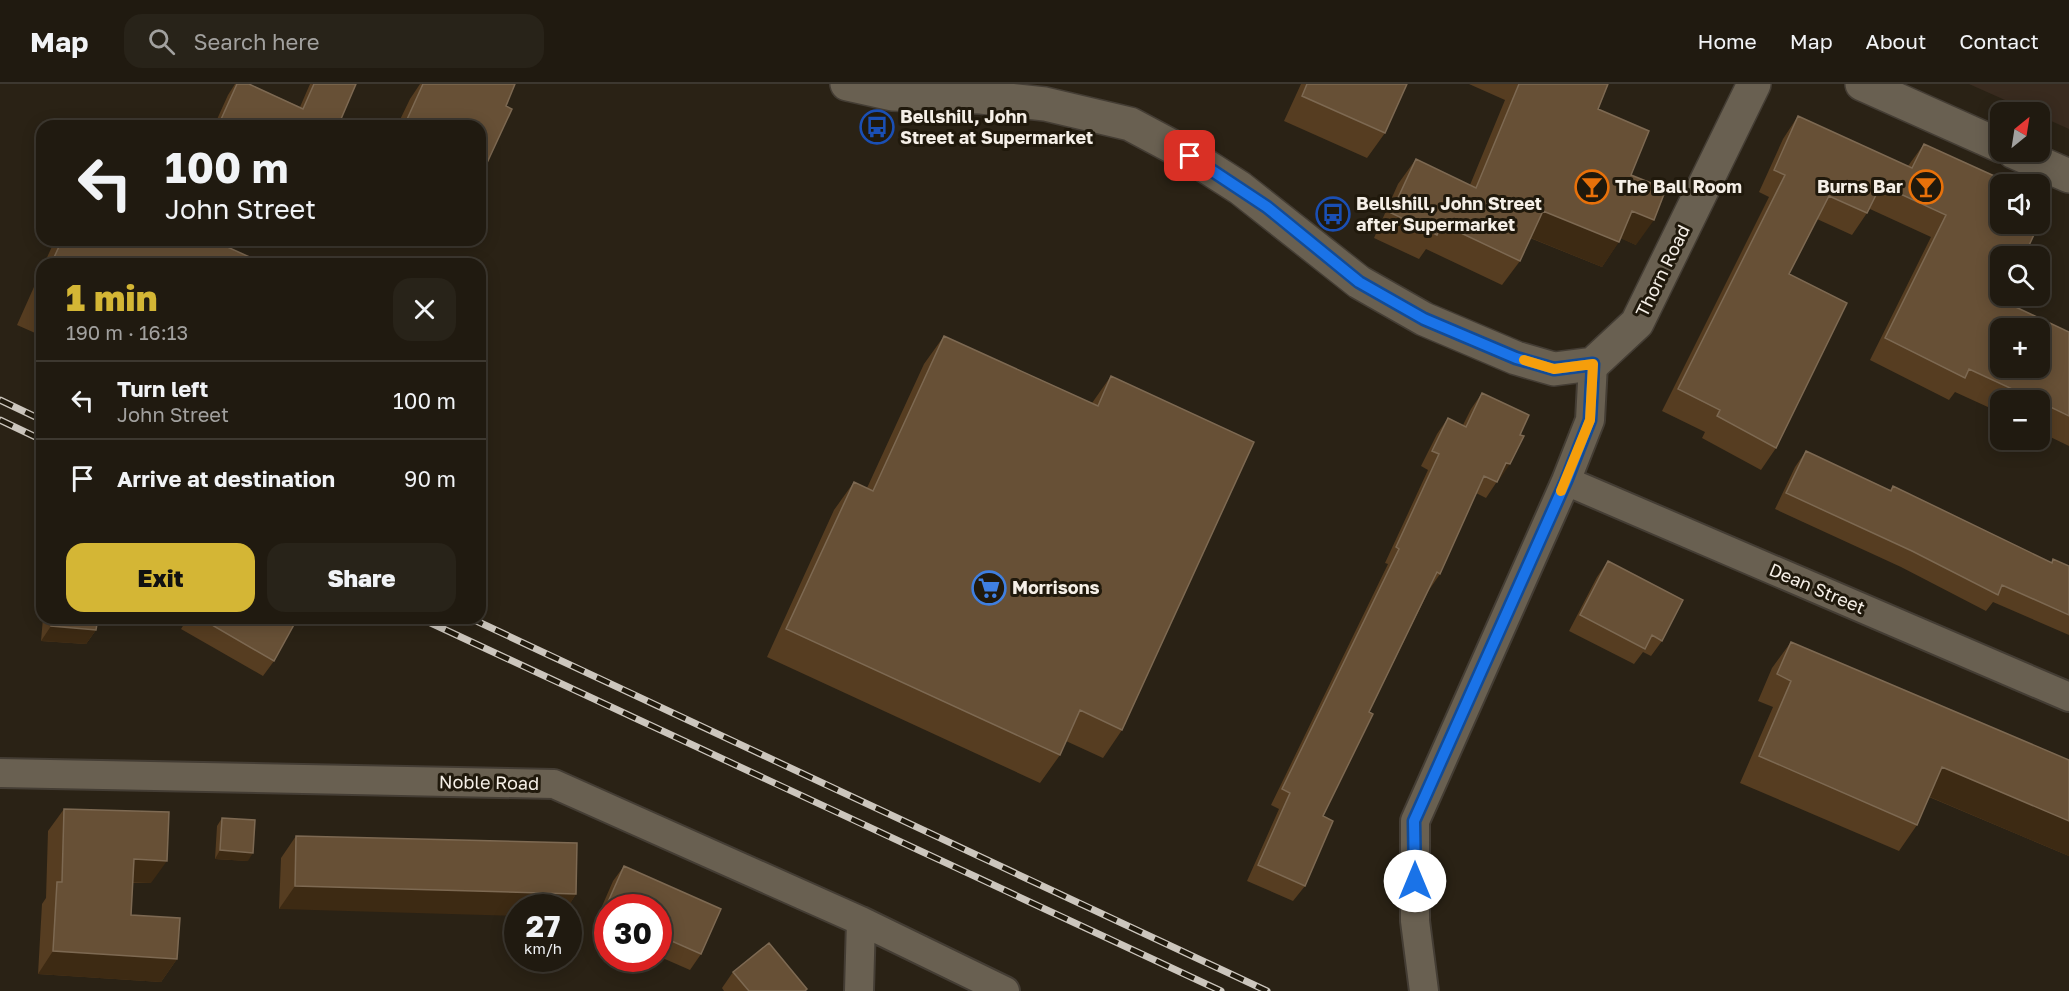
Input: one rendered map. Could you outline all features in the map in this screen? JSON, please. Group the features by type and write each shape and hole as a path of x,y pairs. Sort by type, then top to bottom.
{"street":[{"path":"847,84 892,94 981,96 1045,104 1130,124 1190,156 1240,188 1359,282 1424,319 1516,358 1554,369 1593,364 1590,420 1566,481 1414,821 1415,921 1424,991"},
{"name":"Thorn Road","path":"1593,364 1637,324 1754,84"},
{"path":"1862,84 1990,141"},
{"path":"2037,162 2069,176"},
{"name":"Dean Street","path":"1566,481 2069,697"},
{"name":"Noble Road","path":"0,773 554,784 861,921 1005,991"},
{"path":"860,991 861,921"}],"shaded area":[{"path":"1969,84 2069,84 2069,129 2050,120 2050,102 2010,102"}],"building":[{"path":"237,84 249,84 303,109 314,84 356,84 341,120 221,120"},
{"path":"423,84 515,84 506,106 512,109 486,165 486,120 407,120"},
{"path":"1307,84 1407,84 1385,133 1302,96"},
{"path":"1519,84 1608,84 1598,109 1649,131 1631,175 1666,189 1654,220 1632,211 1619,242 1543,211 1520,261 1442,224 1437,235 1391,213 1416,159 1476,188"},
{"path":"1798,116 1912,168 1924,144 1990,174 1990,234 2034,234 2029,246 1990,246 1990,306 2014,306 2039,318 1990,318 1990,378 2050,378 2050,323 2069,332 2069,416 2050,407 2050,390 2014,390 1969,369 1965,378 1885,338 1946,215 1881,185 1867,213 1829,196 1789,274 1847,303 1776,448 1717,416 1720,410 1678,389 1785,175 1774,170"},
{"path":"59,246 225,246 252,258 54,258"},
{"name":"Morrisons","path":"944,336 1098,406 1111,376 1254,442 1122,730 1080,710 1060,755 786,629 854,482 873,491"},
{"path":"1482,393 1529,415 1520,435 1524,436 1510,464 1506,463 1497,482 1484,476 1440,574 1437,572 1369,712 1373,714 1323,816 1333,821 1305,886 1258,865 1290,793 1282,789 1399,549 1396,547 1439,454 1432,451 1448,418 1466,427"},
{"path":"1806,451 1891,491 1893,486 2052,563 2053,559 2069,566 2069,615 2002,585 1998,595 1912,551 1786,493"},
{"path":"1608,561 1683,600 1662,641 1652,635 1645,649 1580,615"},
{"path":"51,624 97,624 96,630 51,626"},
{"path":"210,624 294,624 274,661"},
{"path":"1791,642 2069,760 2069,821 1942,767 1917,825 1759,756 1791,681 1777,674"},
{"path":"64,809 169,812 167,861 134,859 131,915 180,918 177,959 53,951 57,882 62,882"},
{"path":"222,818 255,820 253,853 220,850"},
{"path":"296,836 577,843 576,894 295,886"},
{"path":"624,866 721,909 701,954 672,941 672,894 612,894"},
{"path":"769,943 807,989 805,991 749,991 733,972"}],"railway":[{"path":"0,400 36,417"},
{"path":"0,420 36,437"},
{"path":"433,624 1221,991"},
{"path":"483,624 1267,991"}],"slow traffic":[{"path":"1524,360 1554,369 1593,364 1590,420 1561,491"}],"place":[{"name":"Bellshill, John Street at Supermarket","path":"877,127"},
{"name":"The Ball Room","path":"1592,187"},
{"name":"Burns Bar","path":"1926,187"},
{"name":"Bellshill, John Street after Supermarket","path":"1333,214"},
{"name":"Morrisons","path":"989,588"}],"route":[{"path":"1190,156 1267,207 1359,282 1424,319 1516,358 1554,369 1593,364 1590,420 1566,481 1414,821 1415,881"}]}
